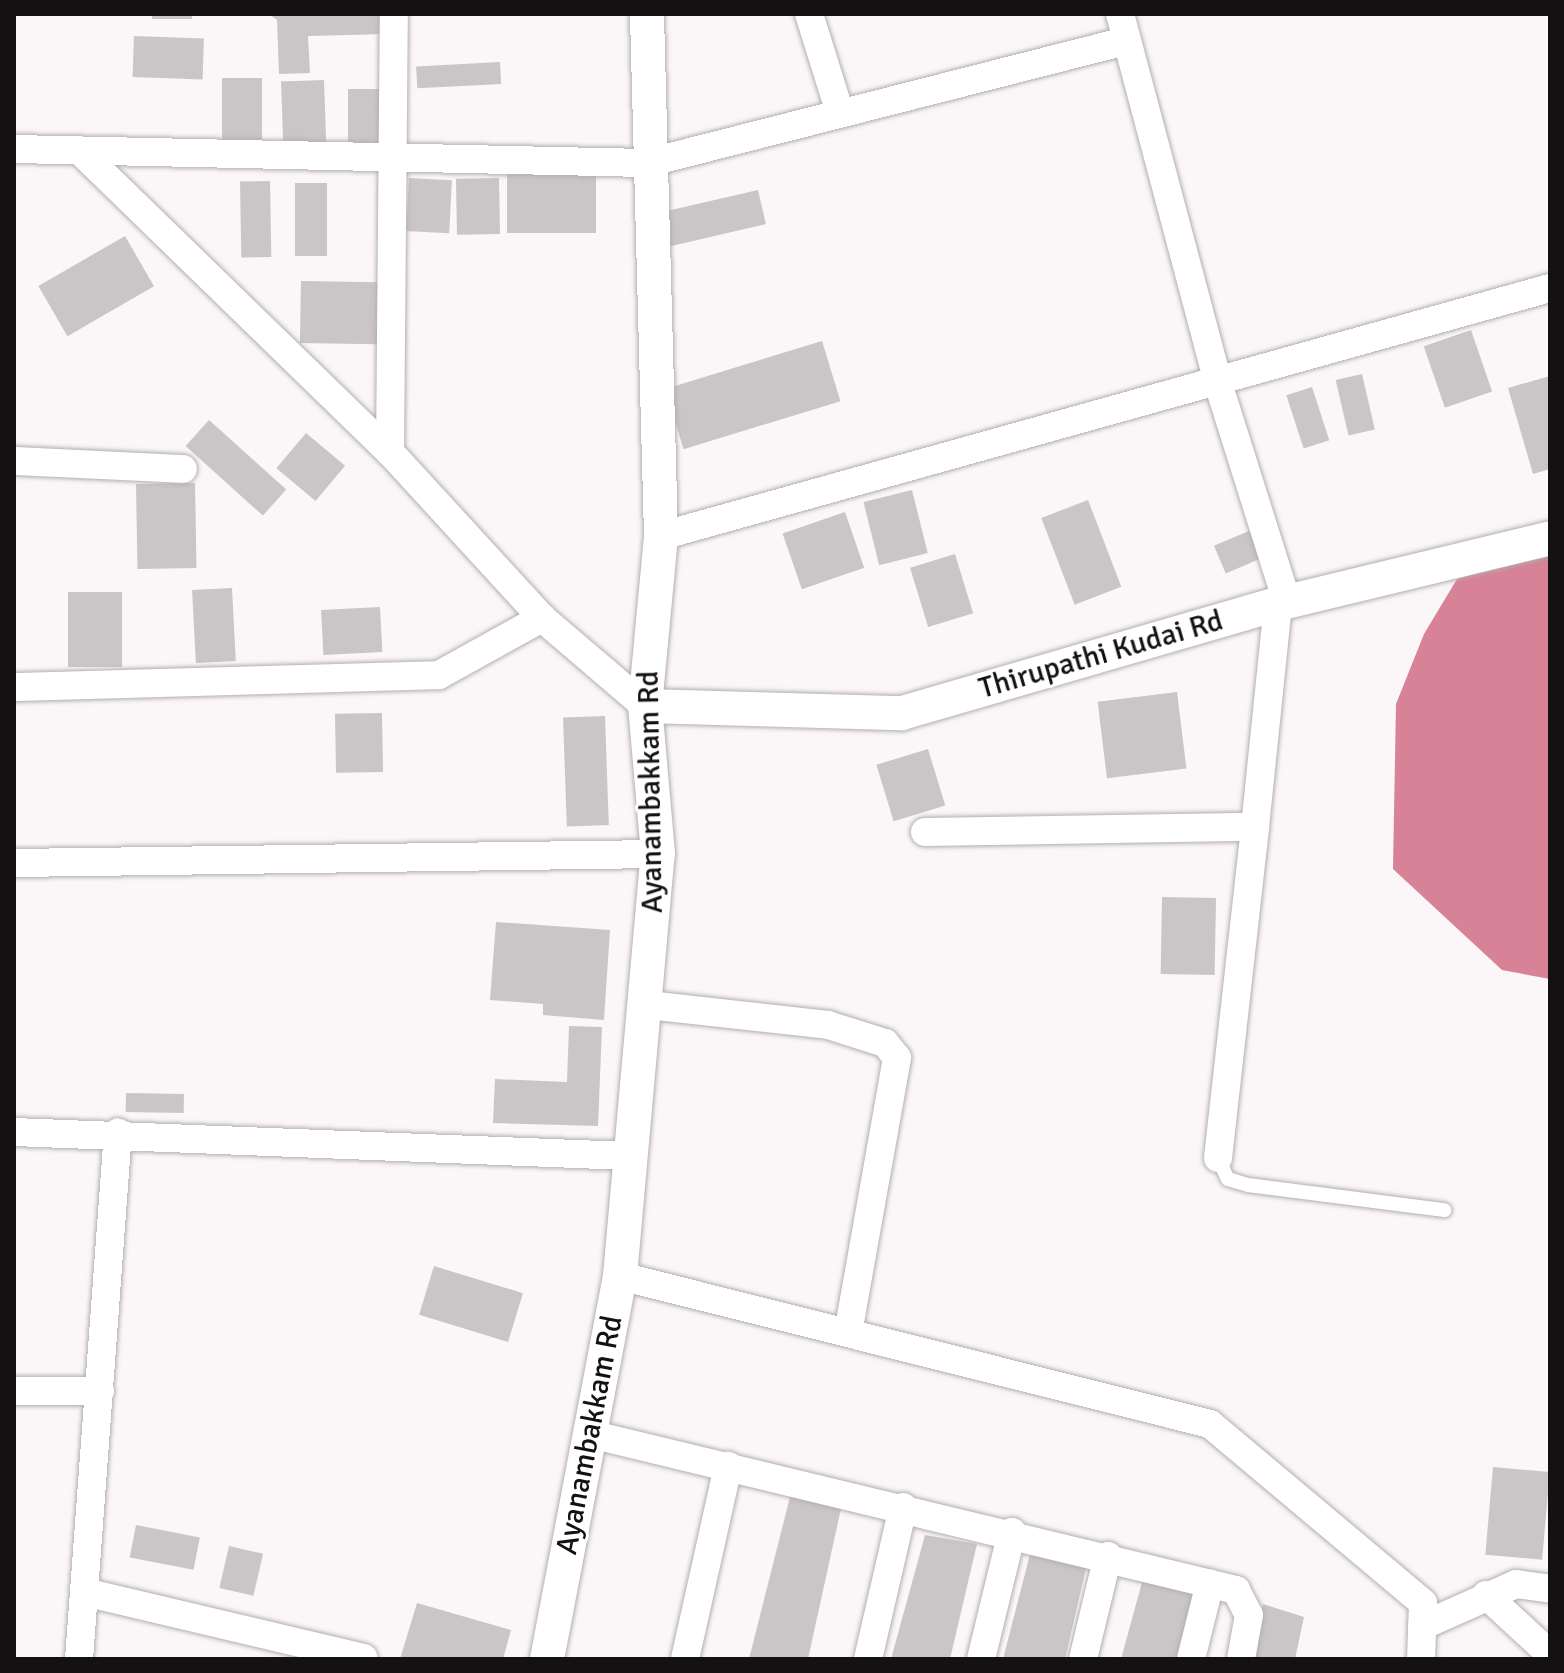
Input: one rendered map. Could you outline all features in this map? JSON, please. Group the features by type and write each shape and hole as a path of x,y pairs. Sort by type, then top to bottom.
{"street":[{"path":"390,452 394,14"},
{"name":"Ayanambakkam Rd","path":"547,1659 620,1276 628,1156 648,1005 658,854 645,706 661,536 647,163 647,14"},
{"path":"809,14 840,113"},
{"path":"14,149 647,163 840,113 1123,27 1218,383 1283,603 1218,1158"},
{"path":"79,150 390,452 542,618 645,706"},
{"path":"661,536 1550,288"},
{"path":"14,461 183,469"},
{"name":"Thirupathi Kudai Rd","path":"645,706 902,713 1283,603 1550,538"},
{"path":"14,687 439,675 542,618"},
{"path":"925,832 1255,827"},
{"path":"14,863 658,854"},
{"path":"648,1005 828,1025 885,1043 897,1058 848,1333"},
{"path":"14,1132 118,1132 628,1156"},
{"path":"79,1659 89,1593 118,1132"},
{"path":"620,1276 1210,1424 1423,1603 1421,1659"},
{"path":"14,1391 100,1391"},
{"path":"590,1434 1012,1532 1236,1590 1249,1615 1241,1659"},
{"path":"685,1659 728,1466"},
{"path":"868,1659 903,1507"},
{"path":"981,1659 1012,1532"},
{"path":"1083,1659 1108,1556"},
{"path":"1191,1659 1210,1583"},
{"path":"1422,1626 1516,1584 1550,1589"},
{"path":"89,1593 363,1658"},
{"path":"1486,1595 1550,1654"}],"lane":[{"path":"1218,1158 1228,1179 1248,1185 1444,1210"}],"shaded area":[{"path":"1550,552 1550,979 1502,970 1393,869 1396,704 1424,634 1457,579"}],"building":[{"path":"152,14 192,14 192,19 152,19"},
{"path":"269,14 385,14 386,34 308,36 310,73 279,74 277,20"},
{"path":"134,36 204,38 203,79 133,77"},
{"path":"500,62 501,84 417,88 416,66"},
{"path":"222,78 262,78 262,150 222,150"},
{"path":"324,80 326,148 283,149 281,82"},
{"path":"348,89 390,89 390,148 348,148"},
{"path":"507,174 596,174 596,233 507,233"},
{"path":"409,178 452,180 449,233 406,231"},
{"path":"499,178 500,234 457,235 456,179"},
{"path":"270,181 271,257 241,258 240,182"},
{"path":"295,183 327,183 327,256 295,256"},
{"path":"758,190 766,224 670,246 663,212"},
{"path":"125,236 154,286 67,336 38,286"},
{"path":"301,281 378,282 377,344 300,343"},
{"path":"1471,330 1492,391 1445,408 1424,346"},
{"path":"822,341 840,401 684,449 665,389"},
{"path":"1362,374 1375,430 1349,436 1336,380"},
{"path":"1550,376 1550,469 1533,474 1508,388"},
{"path":"1312,387 1329,440 1304,449 1286,395"},
{"path":"209,420 286,490 263,516 186,446"},
{"path":"306,433 345,466 316,501 276,468"},
{"path":"195,483 196,568 137,569 136,484"},
{"path":"912,490 928,553 879,565 863,502"},
{"path":"1088,500 1121,587 1075,605 1041,518"},
{"path":"845,512 864,568 802,589 783,533"},
{"path":"1249,531 1261,559 1226,573 1214,546"},
{"path":"955,554 973,613 928,627 910,568"},
{"path":"232,588 236,661 196,663 192,590"},
{"path":"68,592 122,592 122,667 68,667"},
{"path":"380,607 382,652 323,655 321,610"},
{"path":"1177,692 1186,768 1107,778 1098,702"},
{"path":"382,713 383,772 336,773 335,714"},
{"path":"605,716 609,825 567,826 563,717"},
{"path":"928,749 945,805 894,821 876,765"},
{"path":"1162,897 1216,898 1215,975 1161,974"},
{"path":"496,922 610,930 604,1020 543,1015 543,1004 490,1000"},
{"path":"569,1026 602,1027 598,1126 493,1123 495,1079 567,1082"},
{"path":"126,1093 184,1094 184,1113 126,1112"},
{"path":"434,1266 523,1293 508,1342 419,1315"},
{"path":"1493,1467 1550,1472 1542,1560 1485,1555"},
{"path":"791,1493 842,1504 808,1659 749,1659"},
{"path":"136,1525 200,1537 194,1570 130,1557"},
{"path":"925,1535 977,1544 950,1659 891,1659"},
{"path":"229,1546 263,1554 253,1596 219,1588"},
{"path":"1030,1554 1087,1564 1065,1659 1003,1659"},
{"path":"1144,1575 1194,1589 1177,1659 1121,1659"},
{"path":"417,1603 511,1630 503,1659 400,1659"},
{"path":"1263,1604 1304,1617 1295,1659 1250,1659"}]}
